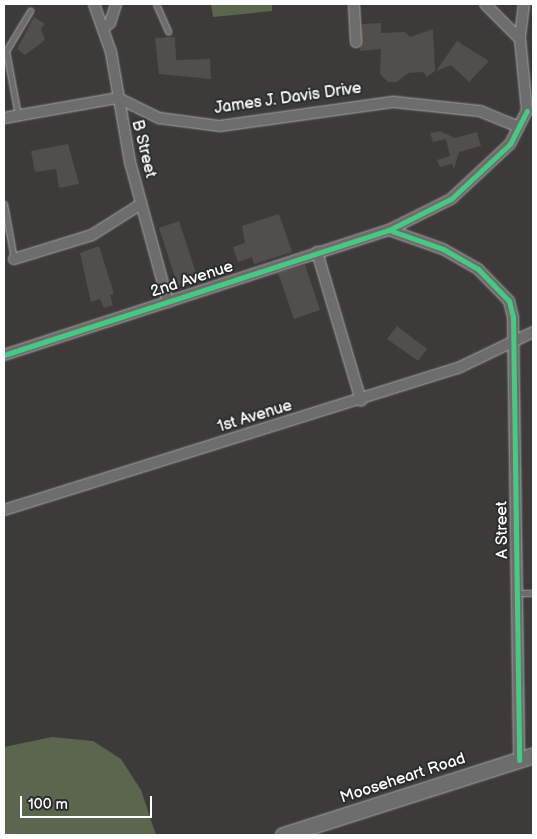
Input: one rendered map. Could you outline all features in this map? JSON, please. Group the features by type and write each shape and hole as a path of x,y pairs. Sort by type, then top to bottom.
{"main road":[{"name":"Mooseheart Road","path":"283,835 526,758"}],"street":[{"name":"B Street","path":"94,4 104,28 141,204 168,302"},
{"path":"104,28 110,23 116,4"},
{"path":"354,4 356,42"},
{"path":"485,4 520,39"},
{"path":"519,127 530,113 520,39 524,4"},
{"path":"4,118 118,98"},
{"name":"James J. Davis Drive","path":"118,98 159,118 220,126 394,102 480,111 519,127"},
{"name":"2nd Avenue","path":"4,355 389,230 451,200 498,158 519,127"},
{"path":"14,259 92,235 141,204"},
{"name":"A Street","path":"389,230 443,249 478,269 509,301 512,343 517,594 526,758"},
{"path":"317,252 361,400"},
{"name":"1st Avenue","path":"4,510 361,400 458,368 533,332"}],"lane":[{"path":"156,4 168,32"},
{"path":"18,116 6,51 30,11"},
{"path":"4,204 14,259"},
{"path":"517,594 533,593"}],"green space":[{"path":"211,4 272,4 272,11 213,17"},
{"path":"52,737 93,741 121,759 141,790 156,835 5,835 4,747"}],"building":[{"path":"34,17 45,24 41,29 45,40 25,55 17,49"},
{"path":"381,23 381,33 405,32 410,37 433,29 435,71 427,77 423,72 408,73 397,82 388,82 380,74 381,49 360,51 362,24"},
{"path":"175,37 176,60 210,59 211,79 159,74 155,38"},
{"path":"457,41 489,61 469,82 451,65 436,71"},
{"path":"440,131 455,138 477,132 481,146 459,152 454,169 452,164 440,167 437,160 450,156 446,139 433,142 430,133"},
{"path":"68,144 79,184 59,188 56,169 35,172 31,151"},
{"path":"279,214 292,252 254,264 252,257 238,262 233,247 245,243 242,226"},
{"path":"179,221 198,279 178,286 159,228"},
{"path":"99,246 114,294 110,295 113,305 104,308 100,299 91,302 80,253"},
{"path":"305,265 320,310 294,319 278,273"},
{"path":"397,326 427,349 418,361 387,339"}],"cycle path":[{"path":"4,355 389,230 451,199 510,144 527,111"},
{"path":"389,230 443,249 478,269 509,301 513,317 519,760"}]}
